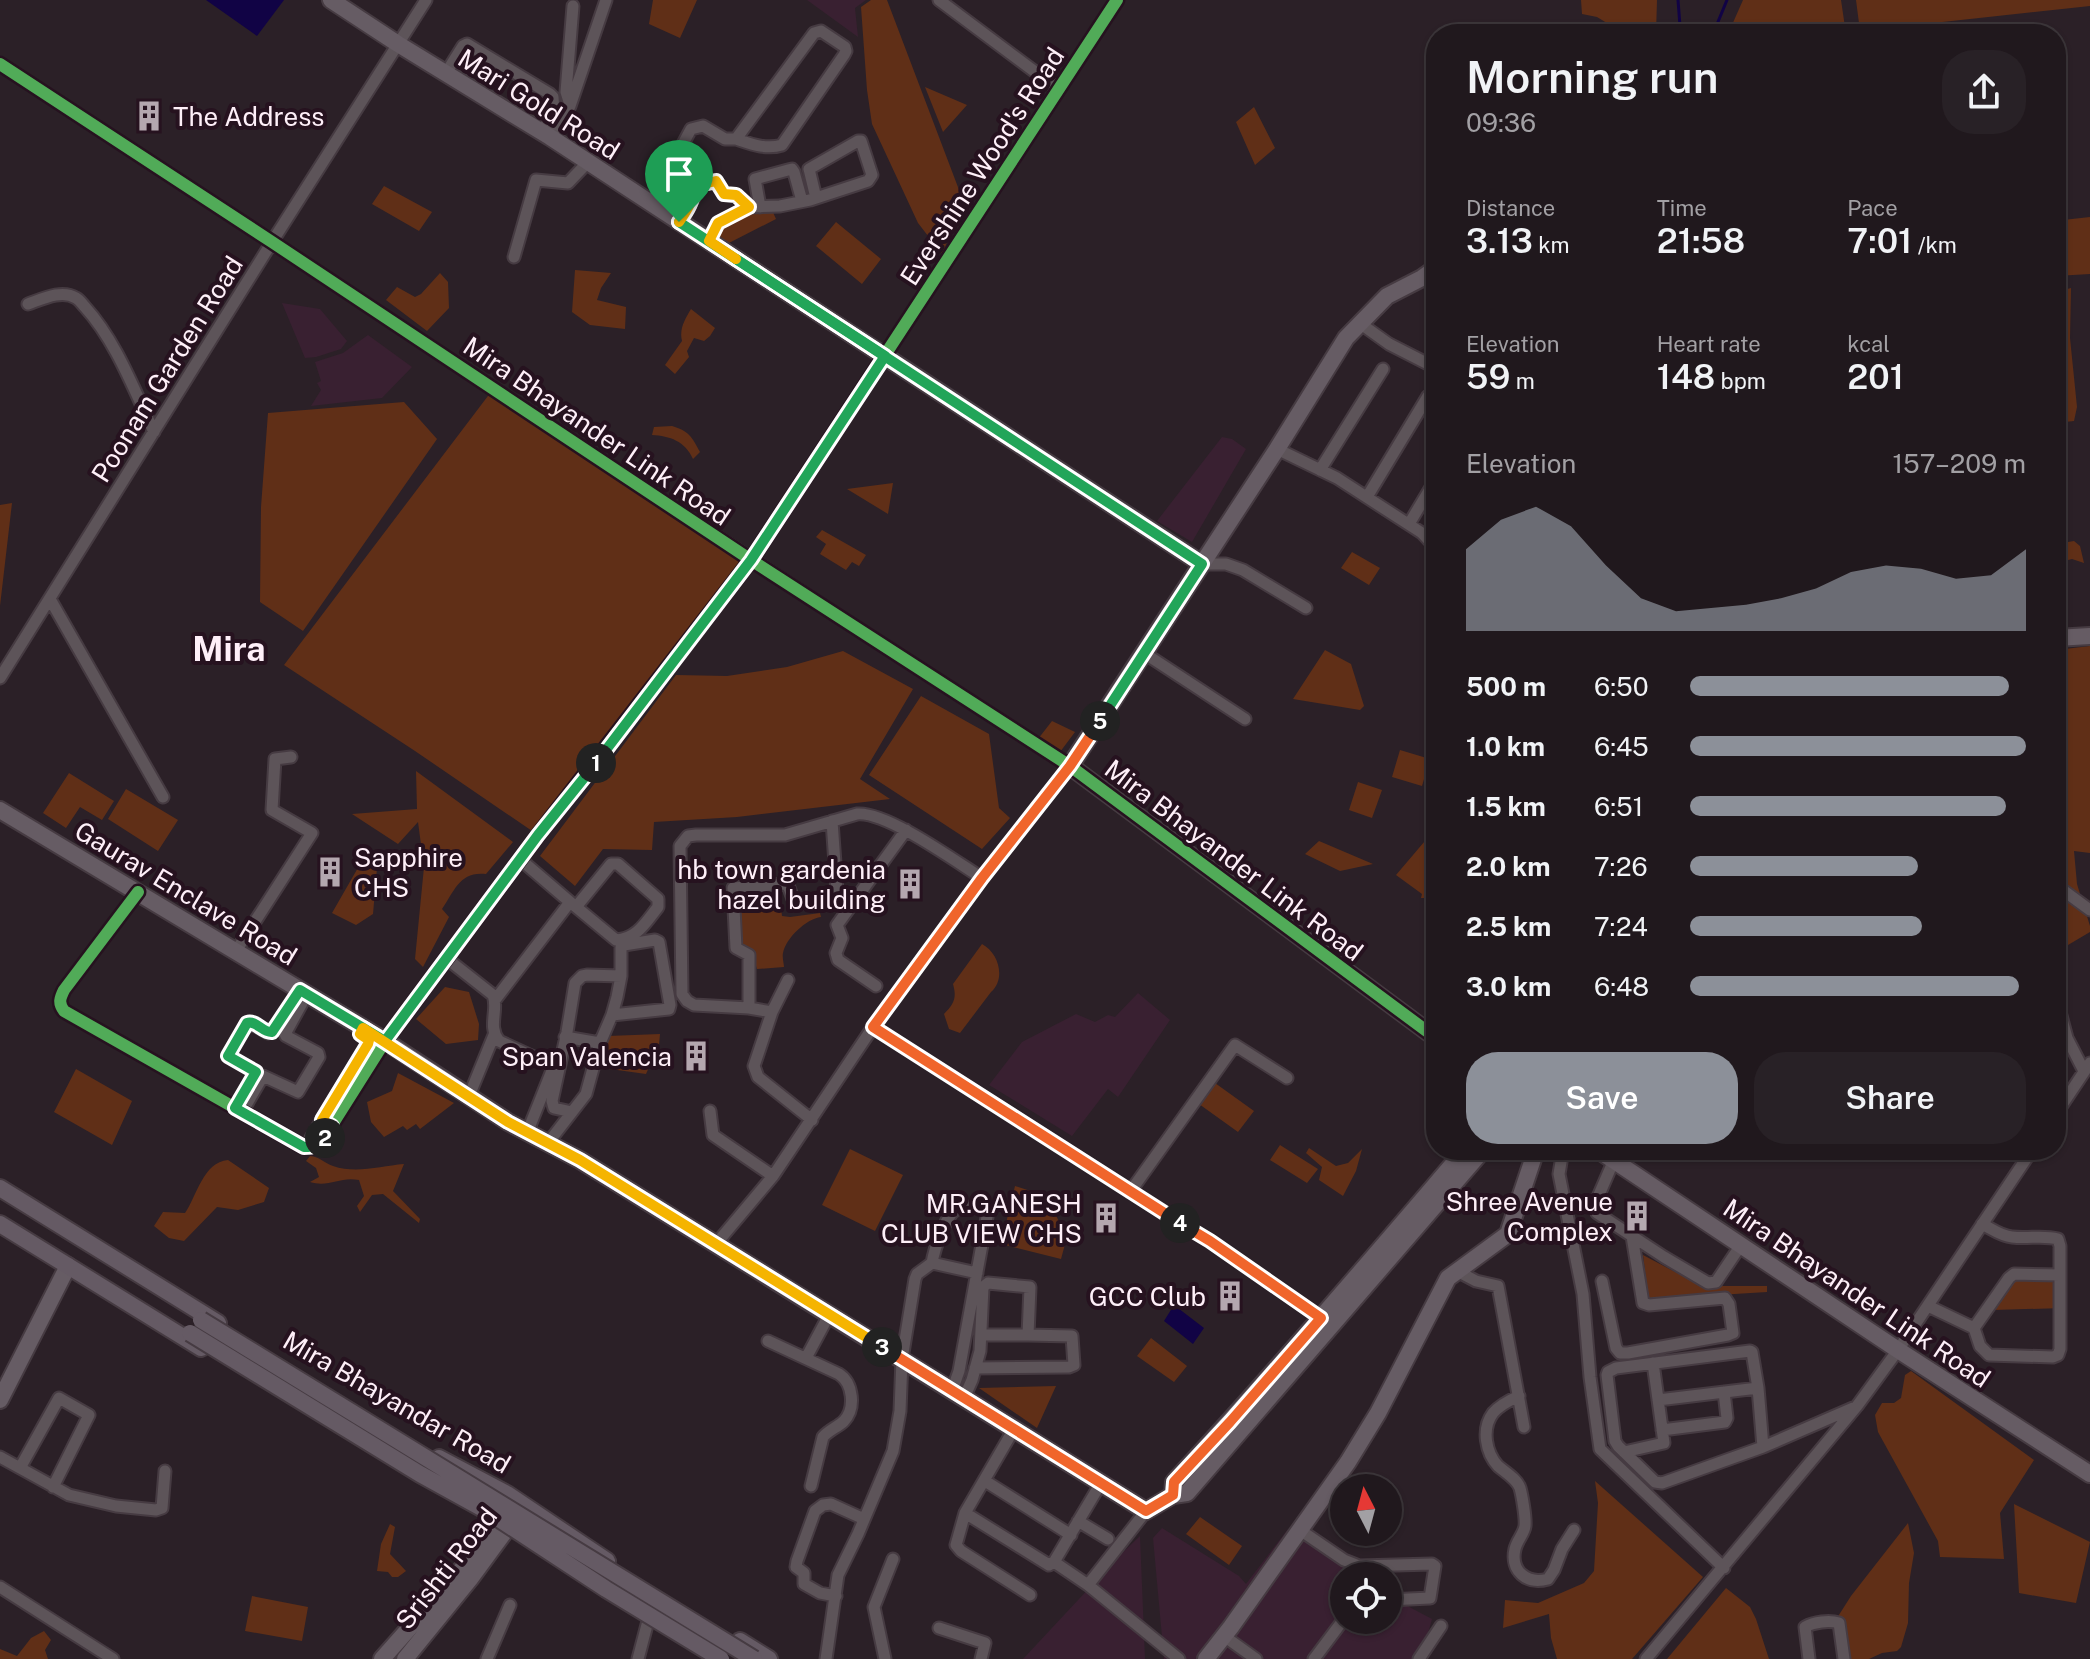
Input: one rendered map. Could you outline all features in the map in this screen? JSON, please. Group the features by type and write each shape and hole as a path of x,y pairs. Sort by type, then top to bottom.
{"main road":[{"name":"Mira Bhayandar Road","path":"0,1188 437,1457 507,1494 617,1567 769,1659"},
{"name":"Mira Bhayandar Road","path":"0,1224 422,1483 500,1525 600,1593 710,1659"},
{"path":"149,1280 196,1327 420,1474 487,1511 721,1659"},
{"path":"133,1306 196,1327 754,1659"}],"street":[{"name":"Mari Gold Road","path":"331,0 588,162 1202,564"},
{"name":"Poonam Garden Road","path":"0,678 426,0"},
{"path":"546,135 570,106 606,0"},
{"path":"939,0 1058,89"},
{"name":"Evershine Wood's Road","path":"327,1123 446,958 751,560 1117,0"},
{"path":"570,106 566,92 573,6"},
{"path":"651,203 691,129 703,126 725,139 736,139 755,146 782,145 844,55 845,47 821,31 814,33 736,139"},
{"path":"446,73 467,44 550,94 554,113 546,135"},
{"name":"Mira Bhayander Link Road","path":"0,64 751,560 1070,766 1426,1031"},
{"path":"709,241 718,223 755,207 816,198 871,179 861,141 809,169 816,198"},
{"path":"514,257 536,180 568,183 588,162"},
{"path":"755,207 755,179 792,169 802,201"},
{"path":"679,222 694,198 695,186 716,181 724,194 736,195 755,207"},
{"path":"716,1244 773,1176 873,1027 982,878 1070,766 1346,338 1387,296 1426,275"},
{"path":"28,304 49,296 75,297 109,341 154,432"},
{"path":"1361,324 1389,344 1426,363"},
{"path":"1320,470 1383,369"},
{"path":"1367,497 1426,399"},
{"path":"1277,449 1367,497 1426,537"},
{"path":"1409,524 1426,496"},
{"path":"1202,564 1226,564 1243,570 1306,608"},
{"path":"50,599 163,797"},
{"path":"2066,637 2090,636"},
{"path":"1144,653 1245,719"},
{"path":"236,951 312,833 272,810 275,759 291,757"},
{"name":"Gaurav Enclave Road","path":"0,810 385,1041 527,1133 580,1160 1146,1511"},
{"path":"772,1012 694,1005 682,994 680,846 688,836 785,835 865,813 906,830 982,878"},
{"path":"749,1008 749,955 736,948 732,889 786,884 793,899 799,903 829,901 837,892 832,821"},
{"path":"876,986 838,960 836,953 842,938 837,925 906,830"},
{"path":"469,1096 494,1035 495,1000 573,904 611,864 618,864 658,899 658,907 638,932 621,940 611,938 573,904 521,860"},
{"path":"138,892 64,990 60,998 64,1011 304,1147 320,1144 327,1123 368,1044 369,1040 360,1034 363,1028"},
{"path":"2066,892 2090,910"},
{"path":"548,1143 586,1094 600,1043 612,1015 621,976 622,945 659,942 669,1009 612,1015"},
{"path":"446,958 485,987 495,1000"},
{"path":"572,1112 552,1106 573,990 578,979 587,975 621,976"},
{"path":"788,980 772,1012 754,1070 758,1077 812,1120"},
{"path":"238,1110 263,1076 298,1092 319,1057 318,1053 285,1034 304,992"},
{"path":"238,1110 256,1072 228,1054 249,1022 268,1033 272,1032 304,992"},
{"path":"873,1027 1210,1241 1327,1322"},
{"path":"2066,1034 2087,1067 2066,1099"},
{"path":"494,1035 499,1041 553,1068 527,1133"},
{"path":"565,1037 600,1043"},
{"path":"1130,1192 1235,1045 1287,1078"},
{"path":"710,1111 713,1135 773,1176"},
{"path":"311,1138 327,1123"},
{"path":"1440,1190 1459,1160"},
{"path":"1088,1585 1146,1511 1178,1490 1230,1422 1327,1322 1440,1190 1472,1160"},
{"path":"1206,1659 1348,1462 1378,1413 1448,1278 1508,1234 1533,1160"},
{"path":"1561,1160 1559,1174 1583,1294 1600,1449 1724,1568"},
{"path":"1614,1160 1595,1204 1597,1213 1711,1284 1716,1282 1741,1245"},
{"name":"Mira Bhayander Link Road","path":"1614,1160 2090,1474"},
{"path":"1646,1659 1857,1406 2025,1160"},
{"path":"826,1659 838,1575 893,1451 900,1411 902,1359 915,1279 932,1263 936,1243 953,1212 962,1208 984,1209 987,1217 959,1371 958,1394"},
{"path":"1928,1306 1974,1328 1980,1346 1989,1355 2058,1355 2058,1239 2002,1235 1982,1224"},
{"path":"1602,1281 1616,1348 1620,1353 1733,1333 1729,1304 1725,1298 1643,1303 1632,1236"},
{"path":"932,1263 977,1273"},
{"path":"0,1400 68,1266"},
{"path":"1457,1271 1479,1282 1498,1286 1524,1427"},
{"path":"1974,1328 2001,1287 2014,1274 2060,1275"},
{"path":"958,1394 975,1368 980,1351 983,1289 988,1283 1030,1287 1028,1335"},
{"path":"806,1358 829,1315"},
{"path":"975,1368 1074,1365 1072,1336 981,1335"},
{"path":"768,1341 844,1377 851,1393 847,1417 823,1437 811,1486"},
{"path":"1763,1447 1751,1351 1616,1368 1608,1372 1615,1441 1655,1482 1662,1483 1763,1447 1857,1406"},
{"path":"1624,1452 1664,1443 1653,1363"},
{"path":"1658,1400 1758,1388"},
{"path":"1662,1430 1725,1422 1724,1392"},
{"path":"1519,1396 1493,1413 1487,1424 1486,1437 1496,1463 1520,1487 1525,1525 1515,1548 1514,1560 1518,1571 1531,1581 1548,1579 1574,1530"},
{"path":"20,1468 59,1398 89,1415 53,1487"},
{"path":"1014,1429 965,1513 957,1540 958,1549 1030,1595"},
{"path":"0,1457 69,1495 100,1503 156,1510 162,1508 165,1471"},
{"path":"985,1481 1071,1535"},
{"path":"965,1513 1049,1565 1054,1562 1101,1483"},
{"name":"Srishti Road","path":"382,1659 402,1654 470,1579 500,1525 507,1494"},
{"name":"Srishti Road","path":"500,1525 523,1504"},
{"path":"836,1596 820,1593 804,1584 804,1573 796,1567 815,1511 831,1504 864,1519"},
{"path":"1078,1521 1108,1539"},
{"path":"1300,1530 1348,1562"},
{"path":"885,1659 874,1607 893,1559"},
{"path":"1054,1562 1088,1585 1179,1659"},
{"path":"1402,1567 1435,1566 1430,1598 1402,1599"},
{"path":"0,1587 113,1659"},
{"path":"487,1659 510,1605"},
{"path":"638,1659 648,1621"},
{"path":"1809,1659 1805,1627 1833,1621 1839,1623 1841,1629 1844,1659"},
{"path":"1419,1659 1441,1626"},
{"path":"939,1628 985,1643 981,1659"},
{"path":"1314,1659 1333,1634"},
{"path":"1224,1636 1256,1659"}],"shaded area":[{"path":"206,0 284,0 257,36"},
{"path":"653,0 697,0 680,38 649,24"},
{"path":"807,0 866,0 855,8 858,37"},
{"path":"871,0 887,0 964,203 942,254 918,223 872,124 861,7"},
{"path":"1581,0 1657,0 1656,24 1609,24 1597,17 1582,14"},
{"path":"1743,0 1841,0 1845,24 1732,24"},
{"path":"1856,0 2090,0 2090,6 1924,24 1859,24"},
{"path":"925,87 967,105 943,132"},
{"path":"1254,107 1275,148 1255,165 1236,122"},
{"path":"384,186 432,212 419,231 372,204"},
{"path":"756,208 760,212 772,210 776,219 727,244 716,238 719,226 736,222"},
{"path":"2090,217 2090,274 2066,275 2066,220"},
{"path":"836,222 881,259 862,284 816,246"},
{"path":"575,270 611,273 597,300 626,307 625,329 590,325 572,312"},
{"path":"440,273 448,282 449,308 427,331 386,300 397,287 415,297 421,294"},
{"path":"2071,288 2070,338 2077,407 2074,421 2066,422 2066,289"},
{"path":"282,303 320,309 347,341 341,349 305,358"},
{"path":"691,309 715,328 704,341 694,338 687,351 689,357 675,374 665,365 682,341 682,328"},
{"path":"368,335 412,367 382,398 311,406 321,390 317,383 321,381 315,362 343,353"},
{"path":"494,388 751,560 538,835 284,665"},
{"path":"404,402 437,439 303,631 260,602 261,507 268,413"},
{"path":"672,426 686,432 695,442 700,452 693,459 686,448 676,441 652,435 654,427"},
{"path":"1222,437 1232,439 1246,449 1192,542 1157,521"},
{"path":"893,483 888,514 847,489"},
{"path":"12,503 0,606 0,505"},
{"path":"822,530 866,555 859,566 852,562 846,570 820,554 826,544 816,537"},
{"path":"2074,541 2080,546 2084,563 2066,560 2066,542"},
{"path":"1352,552 1380,568 1369,585 1341,568"},
{"path":"2090,646 2090,853 2074,851 2077,884 2090,932 2068,945 2066,940 2066,649"},
{"path":"1325,650 1351,664 1364,706 1360,710 1293,699"},
{"path":"843,651 913,689 860,779 890,799 737,817 654,822 652,850 603,849 575,886 540,856 676,675 727,676 787,667"},
{"path":"921,696 989,734 999,808 1010,818 982,849 869,775"},
{"path":"1052,721 1075,732 1060,752 1038,739"},
{"path":"1400,750 1426,758 1422,786 1392,777"},
{"path":"416,771 513,842 486,874 470,876 455,889 442,909 449,917 423,967 415,959 424,867 418,822 398,844 352,814 417,809"},
{"path":"69,773 114,801 102,820 80,807 66,828 43,813"},
{"path":"1358,782 1382,790 1372,818 1349,810"},
{"path":"126,789 178,820 158,851 108,819"},
{"path":"1426,840 1426,898 1421,898 1422,894 1396,875"},
{"path":"1319,841 1373,864 1340,871 1305,854"},
{"path":"363,859 377,868 373,914 356,925 332,913"},
{"path":"780,899 782,916 820,913 821,917 803,925 788,941 783,953 784,967 757,969 752,953 740,949 739,910 753,902"},
{"path":"982,944 993,953 998,966 998,980 996,987 960,1033 949,1029 944,1014 954,1000 953,984"},
{"path":"445,987 469,992 479,1024 478,1040 446,1044 416,1019"},
{"path":"1138,993 1170,1020 1118,1097 1108,1089 1072,1136 989,1085 1022,1042 1076,1014 1095,1022 1108,1015 1115,1017"},
{"path":"660,1034 659,1045 646,1074 603,1068 608,1036"},
{"path":"76,1069 132,1101 112,1145 54,1112"},
{"path":"398,1073 454,1103 420,1129 416,1124 407,1130 403,1126 384,1137 371,1122 367,1102 392,1091"},
{"path":"1215,1083 1254,1111 1238,1132 1199,1104"},
{"path":"1280,1145 1318,1169 1307,1183 1270,1160"},
{"path":"1309,1148 1336,1166 1348,1163 1362,1149 1356,1171 1343,1196 1319,1180 1322,1167 1306,1153"},
{"path":"850,1149 903,1175 875,1231 822,1205"},
{"path":"310,1156 333,1166 351,1169 404,1164 393,1191 420,1219 419,1223 383,1194 372,1195 360,1212 357,1206 364,1196 359,1180 346,1179 323,1184 310,1182 319,1177 316,1168 306,1161"},
{"path":"228,1160 269,1188 264,1202 238,1210 217,1207 184,1241 169,1238 154,1226 163,1212 185,1213 207,1173 219,1162"},
{"path":"1015,1186 1046,1196 1067,1237 1061,1259 1001,1244"},
{"path":"1643,1255 1698,1284 1767,1286 1767,1292 1649,1303"},
{"path":"2064,1273 2063,1308 1993,1310 2016,1276"},
{"path":"1174,1305 1204,1328 1193,1344 1164,1321"},
{"path":"1151,1338 1187,1366 1174,1382 1137,1356"},
{"path":"1911,1371 2034,1460 2000,1513 2004,1559 1940,1557 1938,1541 1878,1432 1875,1415 1882,1403 1894,1403 1901,1398 1905,1375"},
{"path":"1056,1386 1037,1428 979,1388"},
{"path":"1595,1481 1703,1577 1632,1659 1557,1659 1549,1614 1503,1628 1505,1600 1538,1603 1584,1583 1594,1571 1598,1503"},
{"path":"2014,1504 2090,1542 2076,1603 2019,1593"},
{"path":"1200,1517 1242,1546 1229,1565 1186,1534"},
{"path":"1908,1523 1914,1553 1909,1583 1908,1623 1901,1647 1869,1659 1844,1659 1837,1618"},
{"path":"390,1524 395,1527 390,1554 406,1571 398,1577 377,1571 381,1544"},
{"path":"1162,1528 1239,1576 1246,1584 1288,1529 1343,1562 1330,1562 1330,1634 1402,1634 1402,1603 1432,1619 1421,1659 1164,1659 1153,1538"},
{"path":"1140,1536 1145,1659 1023,1659 1121,1554"},
{"path":"1726,1588 1750,1607 1769,1659 1667,1659"},
{"path":"252,1596 308,1607 302,1641 245,1631"},
{"path":"44,1631 51,1640 45,1650 48,1659 0,1659 0,1649 17,1656 31,1638"}],"waterway":[{"path":"1678,0 1680,24"},
{"path":"1717,24 1727,0"}],"cycle path":[{"path":"138,892 64,990 60,1000 64,1011 304,1147 320,1144 385,1041 538,835 751,560 1117,0"},
{"path":"0,64 751,560 1070,766 1426,1031"}],"place":[{"name":"The Address","path":"149,116"},
{"name":"Sapphire CHS","path":"330,872"},
{"name":"hb town gardenia hazel building","path":"910,884"},
{"name":"Span Valencia","path":"696,1056"},
{"name":"Shree Avenue Complex","path":"1637,1216"},
{"name":"MR.GANESH CLUB VIEW CHS","path":"1106,1218"},
{"name":"GCC Club","path":"1230,1296"}],"district":[{"name":"Mira","path":"229,649"}],"route":[{"path":"679,222 694,198 695,186 716,181 721,192 736,195 749,207 718,223 709,241 885,356 949,399 1202,564 1070,766 982,878 873,1027 1210,1241 1321,1318 1174,1482 1173,1495 1146,1511 580,1160 508,1122 363,1028 360,1034 369,1040 368,1044 322,1120 332,1126 320,1144 304,1147 235,1108 256,1072 228,1054 249,1022 268,1033 272,1032 300,990 385,1041 538,835 751,560 885,356 679,222"}]}
